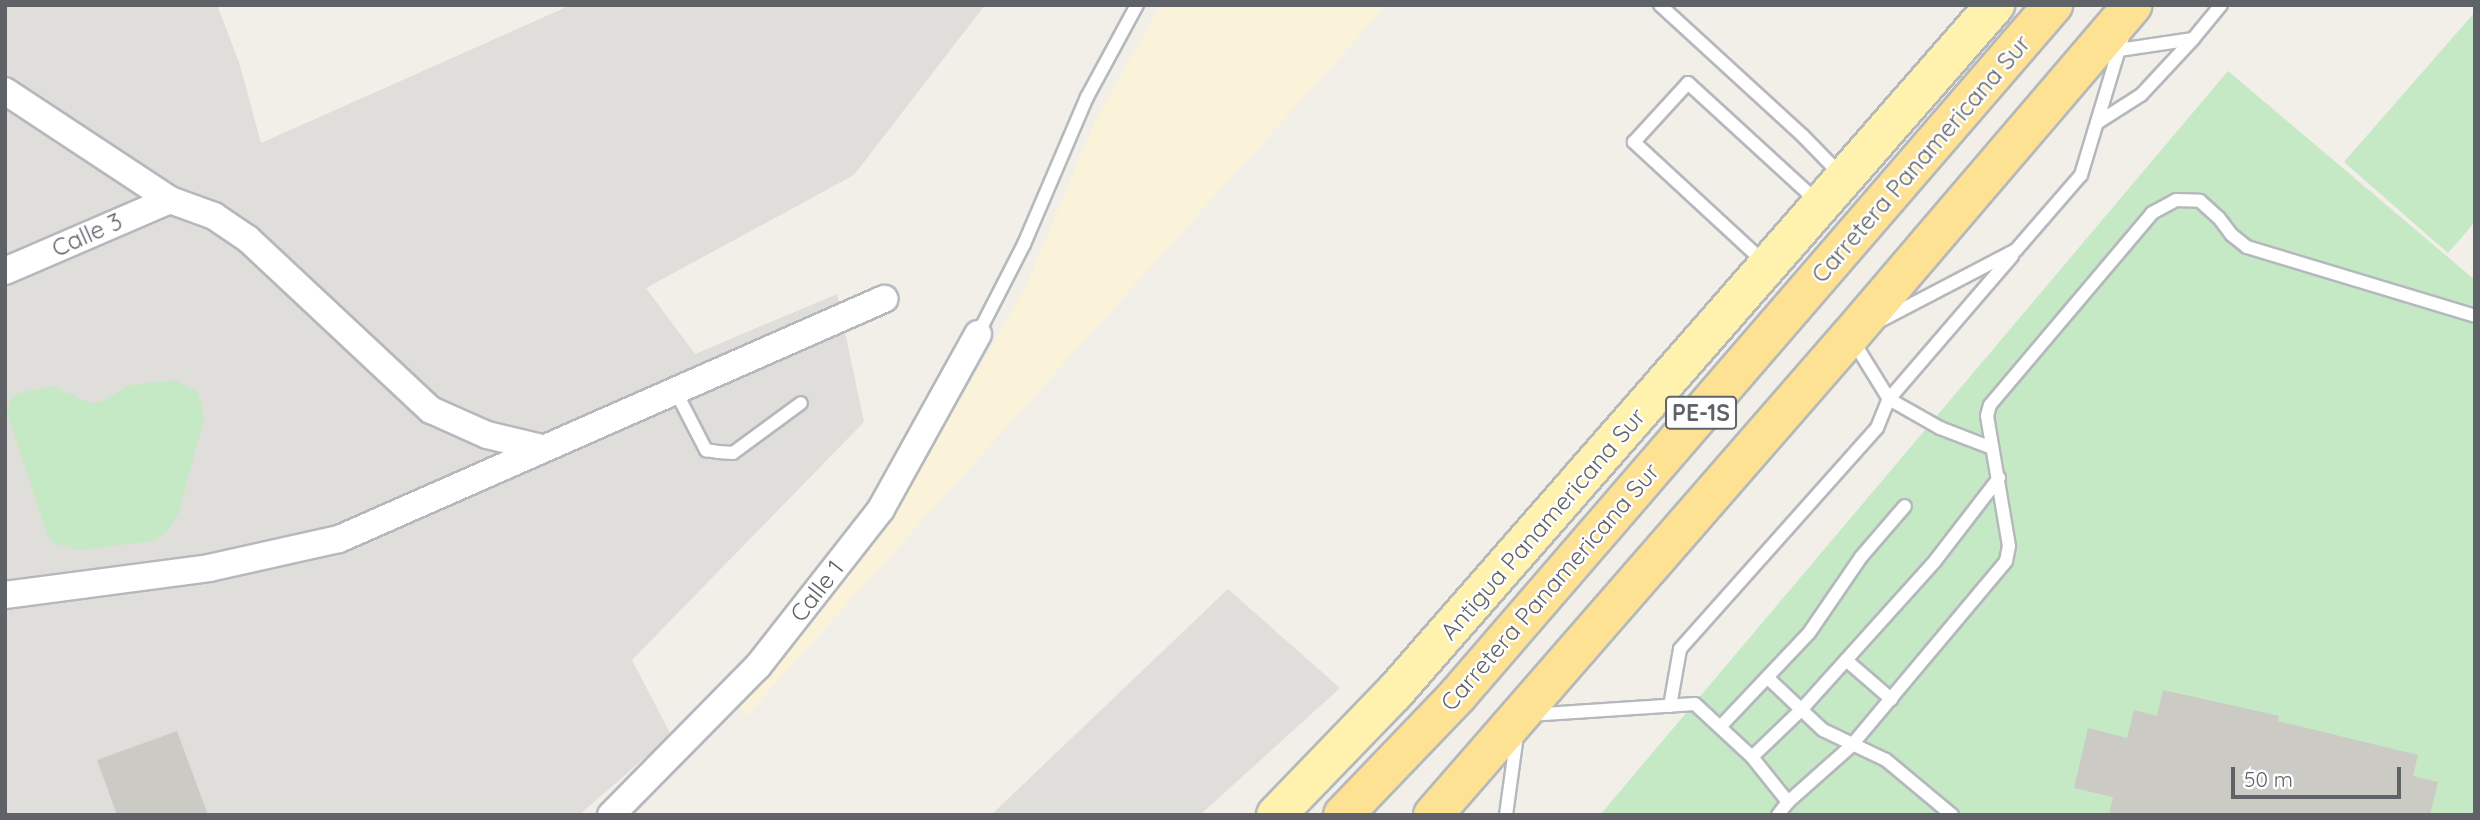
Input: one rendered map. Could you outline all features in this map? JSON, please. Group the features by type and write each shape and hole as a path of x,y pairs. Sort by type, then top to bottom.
{"highway":[{"name":"Carretera Panamericana Sur","path":"1343,815 1457,696 2053,5"},
{"name":"PE-1S","path":"1433,815 1850,336 2105,52 2133,5"}],"main road":[{"name":"Antigua Panamericana Sur","path":"1276,815 1394,694 1995,5"}],"street":[{"path":"5,91 170,200 214,216 248,239 430,410 487,435 542,448"},
{"name":"Calle 3","path":"5,271 170,200"},
{"path":"5,595 209,568 339,539 884,299"},
{"name":"Calle 1","path":"611,815 758,666 881,509 978,334"}],"lane":[{"path":"978,334 1024,244 1087,97 1137,5"},
{"path":"1660,5 1802,135 1833,192"},
{"path":"2097,123 2141,95 2221,5"},
{"path":"1670,706 1680,649 1869,438 1877,428 1889,400 2081,176 2097,123 2105,52 2193,39"},
{"path":"1769,266 1634,142 1688,83 1833,192"},
{"path":"1779,815 1788,802 1851,746 2006,561 2008,546 1987,416 1990,405 2152,212 2176,200 2200,201 2247,247 2475,316"},
{"path":"1992,448 1940,428 1889,400 1850,336 2016,250"},
{"path":"675,390 706,450 718,453 733,453 801,402"},
{"path":"1752,757 1801,710 1935,561 1998,478"},
{"path":"1720,727 1769,679 1809,633 1861,556 1906,506"},
{"path":"1846,660 1891,699"},
{"path":"1769,679 1823,730 1851,746 1886,760 1952,815"},
{"path":"1506,815 1521,717 1695,704 1752,757 1788,802"}],"shaded area":[{"path":"5,5 217,5 239,62 261,143 571,5 985,5 854,175 646,288 695,354 837,294 864,422 632,660 671,735 579,815 5,815"},
{"path":"1228,589 1340,688 1200,815 991,815"}],"green space":[{"path":"2475,12 2475,222 2448,253 2344,162"},
{"path":"2228,71 2475,280 2475,815 1600,815"},
{"path":"175,380 198,392 204,418 179,512 168,531 153,541 79,550 53,543 47,534 7,412 11,399 19,393 54,386 89,403 100,402 130,385"}],"sand":[{"path":"1161,5 1387,5 746,716 735,700 789,640 952,415 1026,287 1095,121"}],"building":[{"path":"2163,690 2279,716 2278,721 2418,755 2413,776 2438,782 2430,815 2109,815 2113,797 2074,788 2088,728 2127,738 2134,710 2157,716"},
{"path":"177,731 208,815 117,815 97,760"}]}
